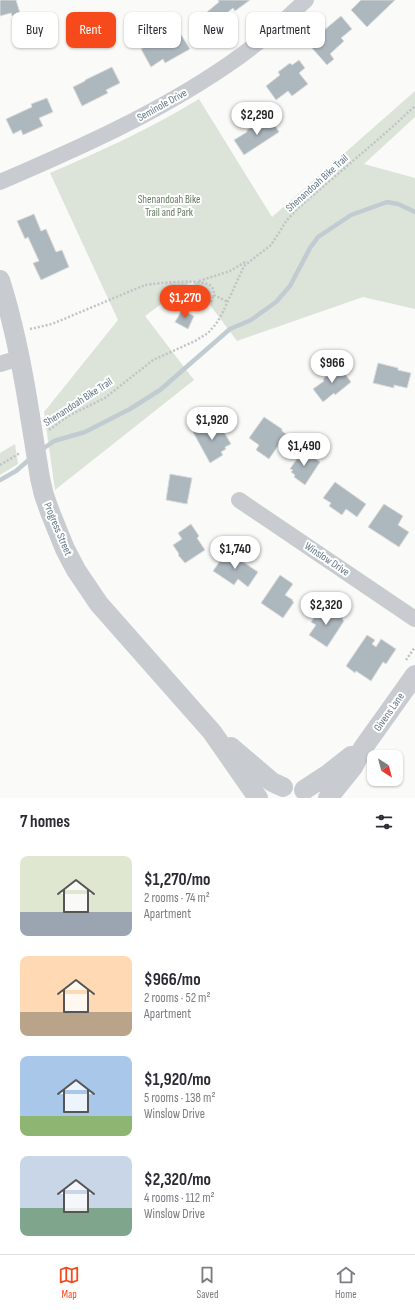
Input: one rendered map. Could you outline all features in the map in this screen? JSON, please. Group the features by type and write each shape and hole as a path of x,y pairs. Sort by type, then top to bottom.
{"street":[{"name":"Seminole Drive","path":"0,182 108,134 192,88 253,46 306,0"},
{"name":"Progress Street","path":"0,280 14,332 25,384 44,495 65,549 76,570 95,598 116,624 212,732 258,798"},
{"path":"0,364 19,358"},
{"name":"Winslow Drive","path":"239,500 415,619"},
{"name":"Givens Lane","path":"328,798 353,767 411,668"},
{"name":"Progress Street","path":"212,732 272,782 283,787"},
{"name":"Givens Lane","path":"309,794 327,775 363,748"},
{"path":"264,798 273,790 283,787 293,787 309,794"}],"path":[{"name":"Shenandoah Bike Trail","path":"45,433 68,416 105,398 153,360 204,336 216,324 228,302 244,266 271,245 297,209 415,106"},
{"path":"14,332 52,324 145,285 197,282 230,271 258,256"},
{"path":"190,282 208,284 213,289 214,295 211,302"},
{"path":"214,295 228,302"},
{"path":"0,465 23,451"},
{"path":"411,668 415,647"}],"green space":[{"name":"Shenandoah Bike Trail and Park","path":"415,91 415,117 364,164 415,178 415,309 363,297 237,341 192,281 145,316 194,380 55,490 44,412 118,320 50,173 126,139 199,99 272,217"},
{"path":"15,444 18,464 0,475 0,453"}],"building":[{"path":"0,0 16,0 20,12 12,12 12,16 11,13 0,16"},
{"path":"218,0 250,0 235,11 233,8 228,12 207,12 219,2"},
{"path":"361,0 395,0 367,27 351,10"},
{"path":"341,16 352,29 341,38 344,41 330,54 334,59 327,65 312,48 325,48 325,29"},
{"path":"181,35 190,49 165,63 163,59 151,67 141,49 181,48"},
{"path":"299,60 305,68 299,73 308,84 292,96 288,91 276,100 266,86 280,75 278,72 290,63 292,65"},
{"path":"112,67 120,83 106,90 108,93 82,106 73,87"},
{"path":"47,98 53,112 39,118 43,126 23,135 21,130 13,134 6,119 32,107 31,104"},
{"path":"269,116 279,132 244,155 234,140"},
{"path":"34,214 41,231 46,229 56,252 62,250 69,267 41,280 33,263 39,261 28,237 25,239 17,221"},
{"path":"182,310 194,316 188,329 175,322"},
{"path":"378,363 411,373 407,388 394,385 394,388 373,383"},
{"path":"339,366 351,382 335,395 334,393 323,402 313,389 324,381 323,379"},
{"path":"264,417 282,429 282,431 286,434 269,459 256,450 259,445 249,438"},
{"path":"218,422 231,444 225,447 226,449 221,452 223,455 210,463 193,432 206,425 207,428"},
{"path":"303,450 320,462 305,485 294,477 295,475 291,472 293,470 290,469"},
{"path":"170,474 192,478 187,504 166,500"},
{"path":"335,482 366,504 357,517 346,509 342,515 329,506 331,503 323,498"},
{"path":"384,504 403,516 398,525 409,532 399,547 368,527"},
{"path":"191,524 199,536 197,538 205,550 185,563 178,555 179,554 173,545 182,539 178,533"},
{"path":"227,551 258,572 248,587 238,579 234,585 213,571"},
{"path":"280,575 293,584 285,595 294,602 283,618 261,603"},
{"path":"322,606 343,618 342,619 344,621 327,647 309,635 316,625 311,622"},
{"path":"367,635 375,640 372,644 376,647 381,639 396,649 386,664 383,662 371,681 356,671 355,673 346,666"}],"waterway":[{"path":"40,451 54,441 85,432 130,409 160,390 230,329 251,320 276,302 290,286 310,248 318,237 351,215 387,202 398,204 415,212"},
{"path":"0,480 16,471 31,458"}]}
